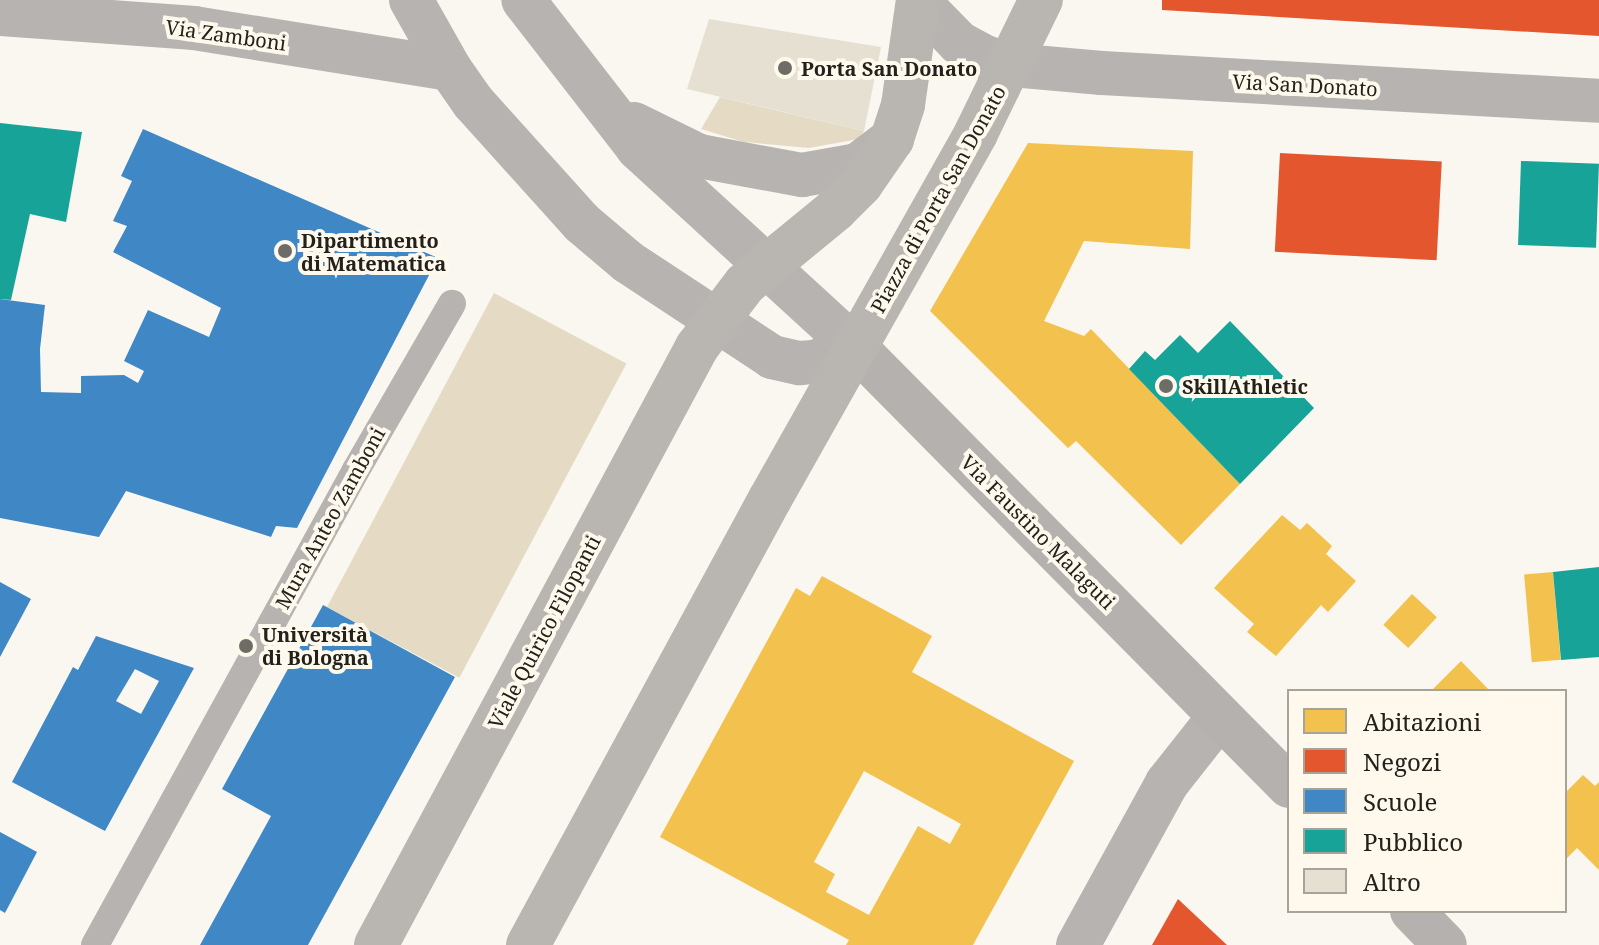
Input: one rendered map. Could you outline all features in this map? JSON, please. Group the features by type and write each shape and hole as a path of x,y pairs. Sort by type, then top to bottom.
{"main road":[{"path":"1012,65 1041,0"},
{"name":"Piazza di Porta San Donato","path":"714,320 766,266 835,210 861,184 892,139 903,105 918,1"},
{"name":"Piazza di Porta San Donato","path":"856,348 1012,65"},
{"name":"Viale Quirico Filopanti","path":"376,945 714,320"},
{"path":"528,945 770,499 856,348"},
{"name":"Via Faustino Malaguti","path":"856,348 1287,784"},
{"path":"1414,913 1445,945"}],"street":[{"path":"411,0 450,69 473,102 582,223 628,262 772,357 799,363 814,362 856,348 638,148 523,0"},
{"name":"Piazza di Porta San Donato","path":"918,1 959,43 985,57 1012,65"},
{"name":"Via Zamboni","path":"0,14 194,28 450,69"},
{"name":"Via San Donato","path":"1012,65 1599,101"},
{"path":"598,97 634,125 688,152 767,171 802,175 858,165 892,139"},
{"path":"1078,945 1167,783 1220,716"}],"lane":[{"name":"Mura Anteo Zamboni","path":"95,945 348,484 452,304"}],"shaded area":[{"path":"720,97 864,131 859,139 809,148 744,142 701,129"},
{"path":"494,293 626,363 459,678 327,607"}],"building: Abitazioni":[{"path":"1028,143 1193,151 1190,249 1084,241 1044,321 1084,336 1091,329 1240,484 1181,545 1076,441 1068,448 930,311"},
{"path":"1282,515 1300,530 1307,523 1332,546 1326,554 1356,581 1328,612 1321,605 1276,656 1247,632 1254,624 1214,588"},
{"path":"1553,572 1561,660 1532,662 1524,575"},
{"path":"822,576 932,636 912,672 1074,761 973,945 846,945 849,940 660,837 796,588 810,596","holes":["864,771 961,824 950,844 918,826 869,915 826,892 835,874 814,862"]},
{"path":"1412,594 1437,617 1408,648 1383,625"},
{"path":"1461,661 1488,689 1433,689"},
{"path":"1583,775 1595,786 1599,782 1599,870 1577,848 1567,858 1567,791"}],"building: Negozi":[{"path":"1162,0 1599,0 1599,36 1162,10"},
{"path":"1280,153 1442,161 1437,260 1275,252"},
{"path":"1178,899 1227,945 1152,945"}],"building: Scuole":[{"path":"143,129 438,258 297,528 276,526 271,537 126,491 99,537 0,518 0,299 45,305 40,349 41,392 81,393 81,376 124,375 138,383 144,371 124,361 148,310 209,337 221,308 113,252 127,226 113,221 132,181 121,176"},
{"path":"0,582 31,599 0,657"},
{"path":"323,605 455,677 308,945 200,945 271,816 222,789"},
{"path":"96,636 194,668 105,831 12,782 73,667 78,670","holes":["135,669 159,681 141,714 116,701"]},
{"path":"0,832 37,852 5,913 0,910"}],"building: Pubblico":[{"path":"0,123 82,132 66,222 30,214 11,300 0,299"},
{"path":"1521,161 1599,164 1596,248 1518,245"},
{"path":"1230,321 1314,408 1240,484 1129,369 1145,351 1155,360 1180,335 1198,353"},
{"path":"1599,567 1599,657 1561,660 1553,572"}],"building: Altro":[{"name":"Porta San Donato","path":"709,19 881,47 864,131 687,89"}],"place":[{"name":"Porta San Donato","path":"785,68"},
{"name":"Dipartimento di Matematica","path":"285,251"},
{"name":"SkillAthletic","path":"1166,386"},
{"name":"Università di Bologna","path":"246,646"}]}
